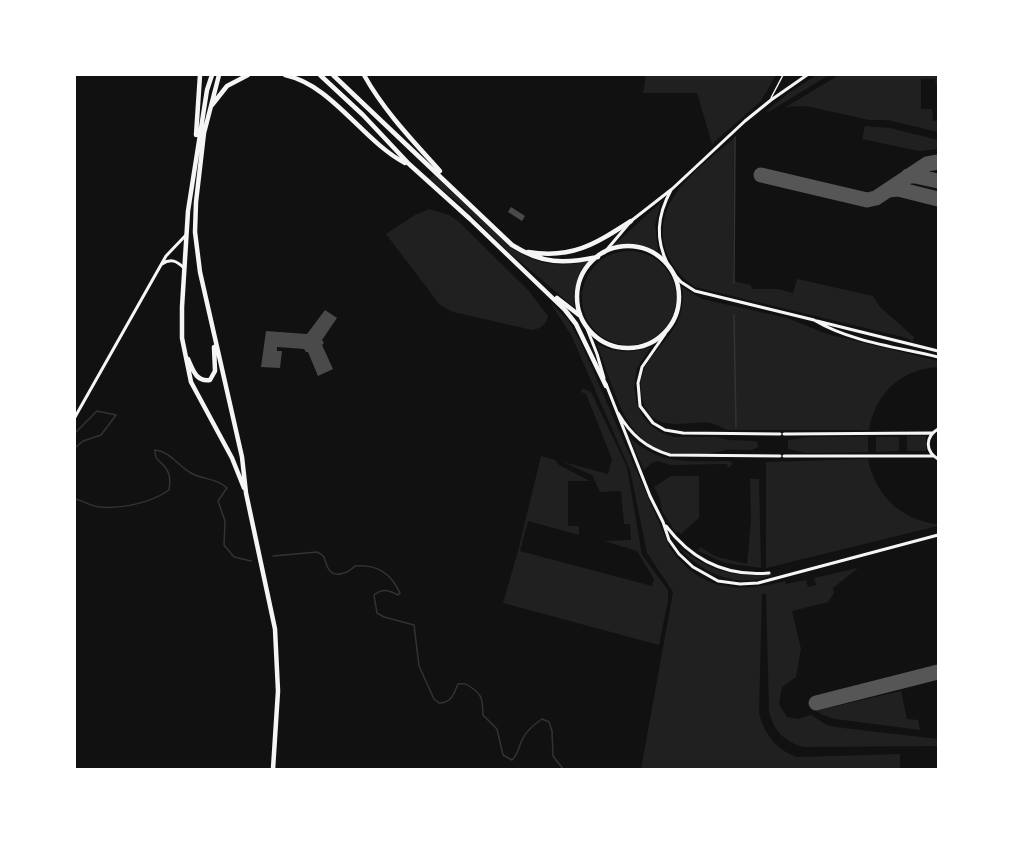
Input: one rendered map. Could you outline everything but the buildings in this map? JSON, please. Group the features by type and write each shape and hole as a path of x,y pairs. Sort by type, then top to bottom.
{"main road":[{"path":"195,159 200,75"},
{"path":"212,75 207,90 195,159 186,235 182,307 184,348 196,393 228,450 246,493"},
{"path":"219,75 204,133 195,232 200,272 242,457 246,493 276,641 278,691 273,769"},
{"path":"209,110 227,86 248,75"},
{"path":"285,75 313,87 390,152 409,164"},
{"path":"320,75 409,164 550,293 576,324 606,386"},
{"path":"333,75 512,245 522,251 553,261 570,262 597,257"},
{"path":"364,75 393,119 460,194"},
{"path":"522,251 560,254 580,250 631,221"},
{"path":"550,293 568,305 604,342 627,348 644,346 664,334 673,322 680,302 679,288 674,274 668,265 652,252 624,247 603,253 583,274 578,288 581,318"},
{"path":"184,348 195,373 201,380 210,380 215,371 214,334"}],"street":[{"path":"603,253 631,221 672,189 771,100 807,75"},
{"path":"668,265 660,245 658,227 664,203 672,189"},
{"path":"75,417 169,251 186,235"},
{"path":"161,265 173,260 184,268"},
{"path":"674,274 681,282 695,291 938,351"},
{"path":"814,320 847,335 938,357"},
{"path":"586,326 606,386 669,540 679,554 693,567 709,577 728,583 758,583 938,535"},
{"path":"664,334 642,367 638,382 640,406 653,423 665,430 683,433 782,434 932,433 938,429"},
{"path":"614,406 636,438 655,450 670,455 685,457 933,456"},
{"path":"932,433 928,443 929,450 938,459"},
{"path":"663,522 687,549 712,565 746,573 769,573"}],"lane":[{"path":"771,100 783,75"}],"shaded area":[{"path":"646,75 776,75 761,101 712,144 697,93 643,93"},
{"path":"817,75 829,75 765,112 790,92"},
{"path":"839,75 938,75 938,84 935,79 921,79 921,109 932,109 933,121 938,121 938,132 888,120 869,120 806,106 786,107"},
{"path":"865,126 890,128 938,140 938,149 919,151 862,139"},
{"path":"734,138 733,281 751,285 752,289 778,289 793,293 797,279 873,296 880,307 914,337 913,342 907,338 695,287 684,279 668,257 664,244 663,227 667,211 674,196 684,183"},
{"path":"434,175 513,249 531,259 550,264 589,261 577,282 574,307 510,253 458,202 429,179"},
{"path":"661,202 655,225 658,251 637,244 614,245"},
{"path":"429,209 449,215 458,221 528,290 548,316 545,324 532,330 453,312 440,305 386,234 415,215"},
{"path":"629,251 647,255 662,265 672,280 676,298 672,316 662,331 647,341 629,345 611,341 596,331 586,316 582,298 586,280 596,265 611,255"},
{"path":"682,287 702,299 787,318 827,334 938,361 938,367 912,373 901,378 892,386 877,405 869,430 728,430 710,423 675,424 659,421 646,409 642,400 641,382 650,359 679,318"},
{"path":"550,302 568,320 580,341 670,548 681,562 707,580 736,587 768,585 785,581 786,584 806,580 808,587 816,585 814,578 858,568 833,588 834,593 828,602 792,611 801,649 796,677 782,687 779,704 787,717 798,719 811,715 835,727 938,739 938,746 804,747 781,735 773,724 769,711 766,594 762,594 759,713 764,728 772,740 783,750 797,757 900,754 900,767 897,769 641,769 673,592 647,553 630,470 572,337"},
{"path":"597,344 624,352 651,347 637,368 634,386 637,405 651,426 674,437 717,437 728,440 755,441 758,447 751,450 730,450 695,455 670,453 651,445 636,432 624,415"},
{"path":"582,388 591,392 627,467 642,555 668,590 659,645 503,603 541,456 555,460 559,465 590,481 568,481 568,526 579,526 579,535 528,521 520,551 652,586 654,579 637,551 604,541 631,540 630,524 624,524 621,491 600,492 592,475 563,462 608,474 612,459 586,394 581,392"},
{"path":"868,436 868,452 807,453 788,449 788,440 808,437"},
{"path":"907,436 926,436 926,451 907,451"},
{"path":"876,437 899,437 899,451 876,452"},
{"path":"630,438 642,447 665,458 689,461 730,461 733,464 728,468 727,464 671,465 657,461 644,470"},
{"path":"868,459 877,484 892,504 913,518 938,524 938,526 766,568 766,462"},
{"path":"671,476 699,476 699,518 681,534 678,531 676,533 662,511 660,499 654,487"},
{"path":"750,479 759,479 761,568 725,563 698,551 700,547 717,557 747,564 751,520"},
{"path":"679,547 689,555 722,571 746,575 772,573 772,575 747,581 734,580 709,571 688,556"},
{"path":"901,691 907,719 918,720 920,730 835,719 816,711"}],"waterway":[{"path":"734,283 735,137"},
{"path":"734,315 736,427"},
{"path":"75,433 97,411 116,415 101,435 83,441 75,448"},
{"path":"75,474 75,499 99,507 136,504 162,495 169,490 168,472 157,459 155,450 165,453 191,473 219,482 227,488 218,501 225,521 224,545 234,557 251,561"},
{"path":"273,556 317,552 324,557 328,568 334,574 349,571 355,566 363,566 377,568 388,575 400,593 398,595 383,591 374,595 377,613 414,625 419,666 434,699 439,703 447,701 452,697 458,684 466,684 476,691 482,700 483,715 497,729 503,755 512,760 530,729 542,719 549,722 552,731 553,756 563,769"}],"taxiway":[{"path":"761,175 867,200 876,198 927,164 938,162"},
{"path":"908,176 938,181"},
{"path":"889,190 898,189 938,199"},
{"path":"816,703 938,672"}]}
